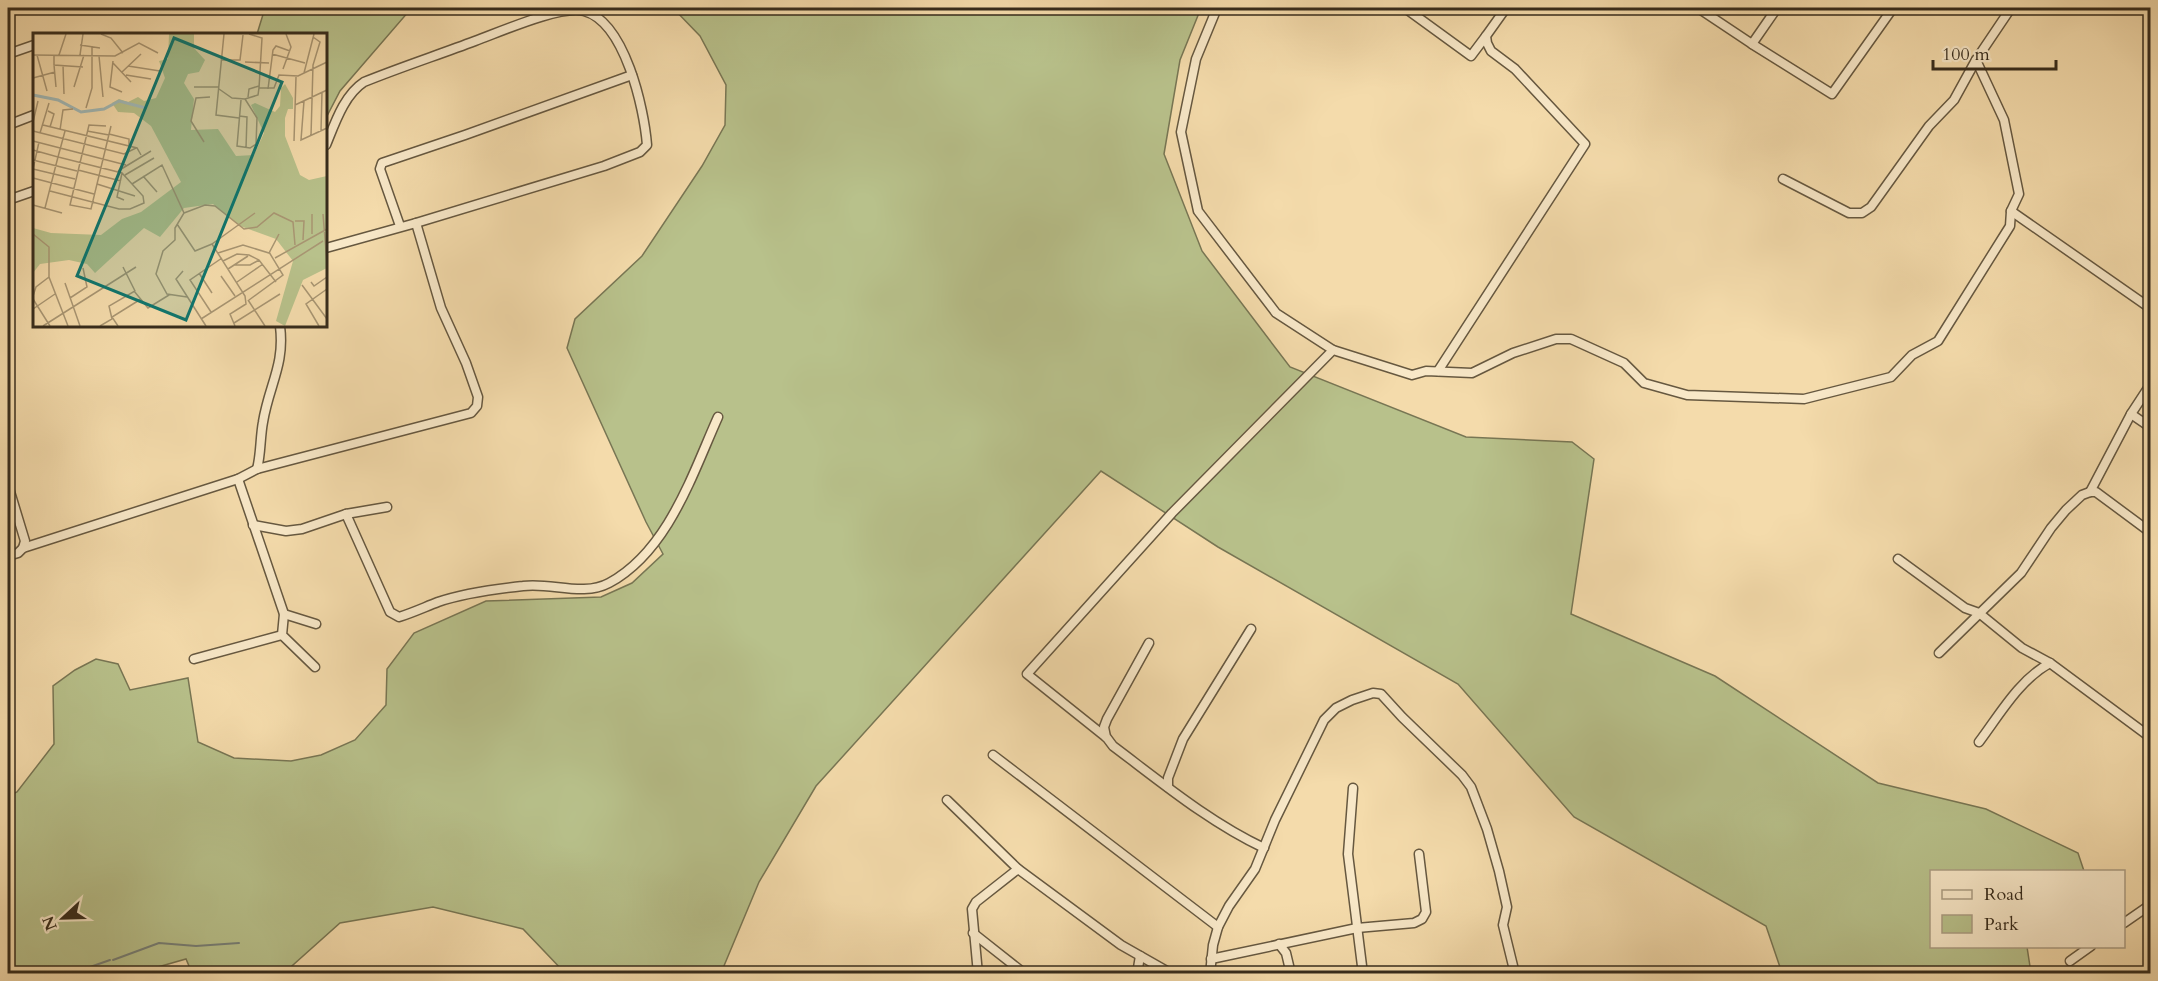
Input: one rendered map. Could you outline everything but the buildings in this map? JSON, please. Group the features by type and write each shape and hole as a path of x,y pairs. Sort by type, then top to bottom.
{"street":[{"path":"1217,8 1196,59 1181,132 1198,211 1276,313 1334,350 1412,375 1426,370 1472,373 1513,353 1556,339 1571,339 1624,363 1644,383 1687,395 1804,399 1891,377 1912,355 1938,341 2010,226 2011,211 2019,194 2004,120 1976,60"},
{"path":"1404,8 1471,56 1506,8"},
{"path":"1698,8 1832,94 1893,8"},
{"path":"1752,44 1777,8"},
{"path":"1783,179 1849,213 1862,213 1871,207 1929,126 1954,100 1976,60 2011,8"},
{"path":"327,143 350,95 364,82 518,25 568,10 583,11 596,16 609,28 628,61 646,131 647,145 644,149 604,166 327,248"},
{"path":"1438,371 1586,144 1515,69 1491,51 1486,36"},
{"path":"8,54 33,45"},
{"path":"399,226 380,169 386,160 465,135 632,75"},
{"path":"8,125 33,115"},
{"path":"8,200 33,191"},
{"path":"2011,211 2151,308"},
{"path":"8,556 18,553 23,548 238,479 256,469 471,413 477,406 478,397 466,363 441,308 416,223"},
{"path":"256,469 260,458 262,423 281,358 280,327"},
{"path":"1264,848 1242,837 1168,787 1113,746 1107,738 1027,674 1172,513 1334,350"},
{"path":"2090,492 2131,414 2151,385"},
{"path":"2131,414 2151,428"},
{"path":"346,514 390,612 399,617 438,602 466,595 525,586 593,589 608,584 622,574 639,561 655,542 675,511 717,417"},
{"path":"238,479 284,614 282,635"},
{"path":"8,485 25,541 23,548"},
{"path":"1940,652 2021,573 2051,528 2082,495 2090,492 2100,495 2151,532"},
{"path":"253,525 286,531 302,529 346,514 387,507"},
{"path":"1898,560 1957,602 1979,613 2022,648 2050,663 2151,737"},
{"path":"284,614 316,624"},
{"path":"1168,787 1168,778 1183,739 1251,629"},
{"path":"194,659 282,635"},
{"path":"282,635 315,667"},
{"path":"1107,738 1104,727 1107,719 1149,643"},
{"path":"1978,742 2022,684 2037,670 2050,663"},
{"path":"1210,974 1218,927 1229,906 1255,869 1275,820 1324,720 1336,708 1352,700 1366,694 1381,694 1462,775 1471,787 1487,829 1499,871 1507,907 1503,925 1515,974"},
{"path":"993,756 1218,927"},
{"path":"1353,788 1348,854 1362,974"},
{"path":"947,800 1018,868 1085,919 1140,956 1172,974"},
{"path":"1211,959 1357,928 1414,923 1422,919 1426,912 1419,854"},
{"path":"978,974 972,909 976,902 1018,868"},
{"path":"2125,922 2151,905"},
{"path":"973,933 1025,974"},
{"path":"1280,944 1286,953 1291,974"},
{"path":"2070,961 2088,948"},
{"path":"1137,974 1140,956"}],"green space":[{"path":"265,8 414,8 340,91 327,116 327,33 257,33"},
{"path":"673,8 1201,8 1180,60 1164,154 1202,251 1290,367 1466,437 1572,442 1594,459 1571,614 1715,676 1878,783 1986,809 2078,853 2084,870 1930,870 1930,948 2027,948 2031,973 1782,973 1766,926 1574,817 1458,684 1218,547 1101,471 816,786 759,882 721,973 565,973 523,929 433,907 340,923 284,973 192,973 186,959 137,973 8,974 8,796 17,792 54,744 53,686 75,670 96,659 118,664 130,690 188,678 198,742 234,758 291,761 321,755 355,740 386,705 387,669 414,633 486,601 601,597 632,583 663,554 646,522 567,348 575,319 642,256 702,166 725,125 726,85 700,36"}],"waterway":[{"path":"113,960 159,943 196,946 239,943"},
{"path":"70,974 110,960"}]}
